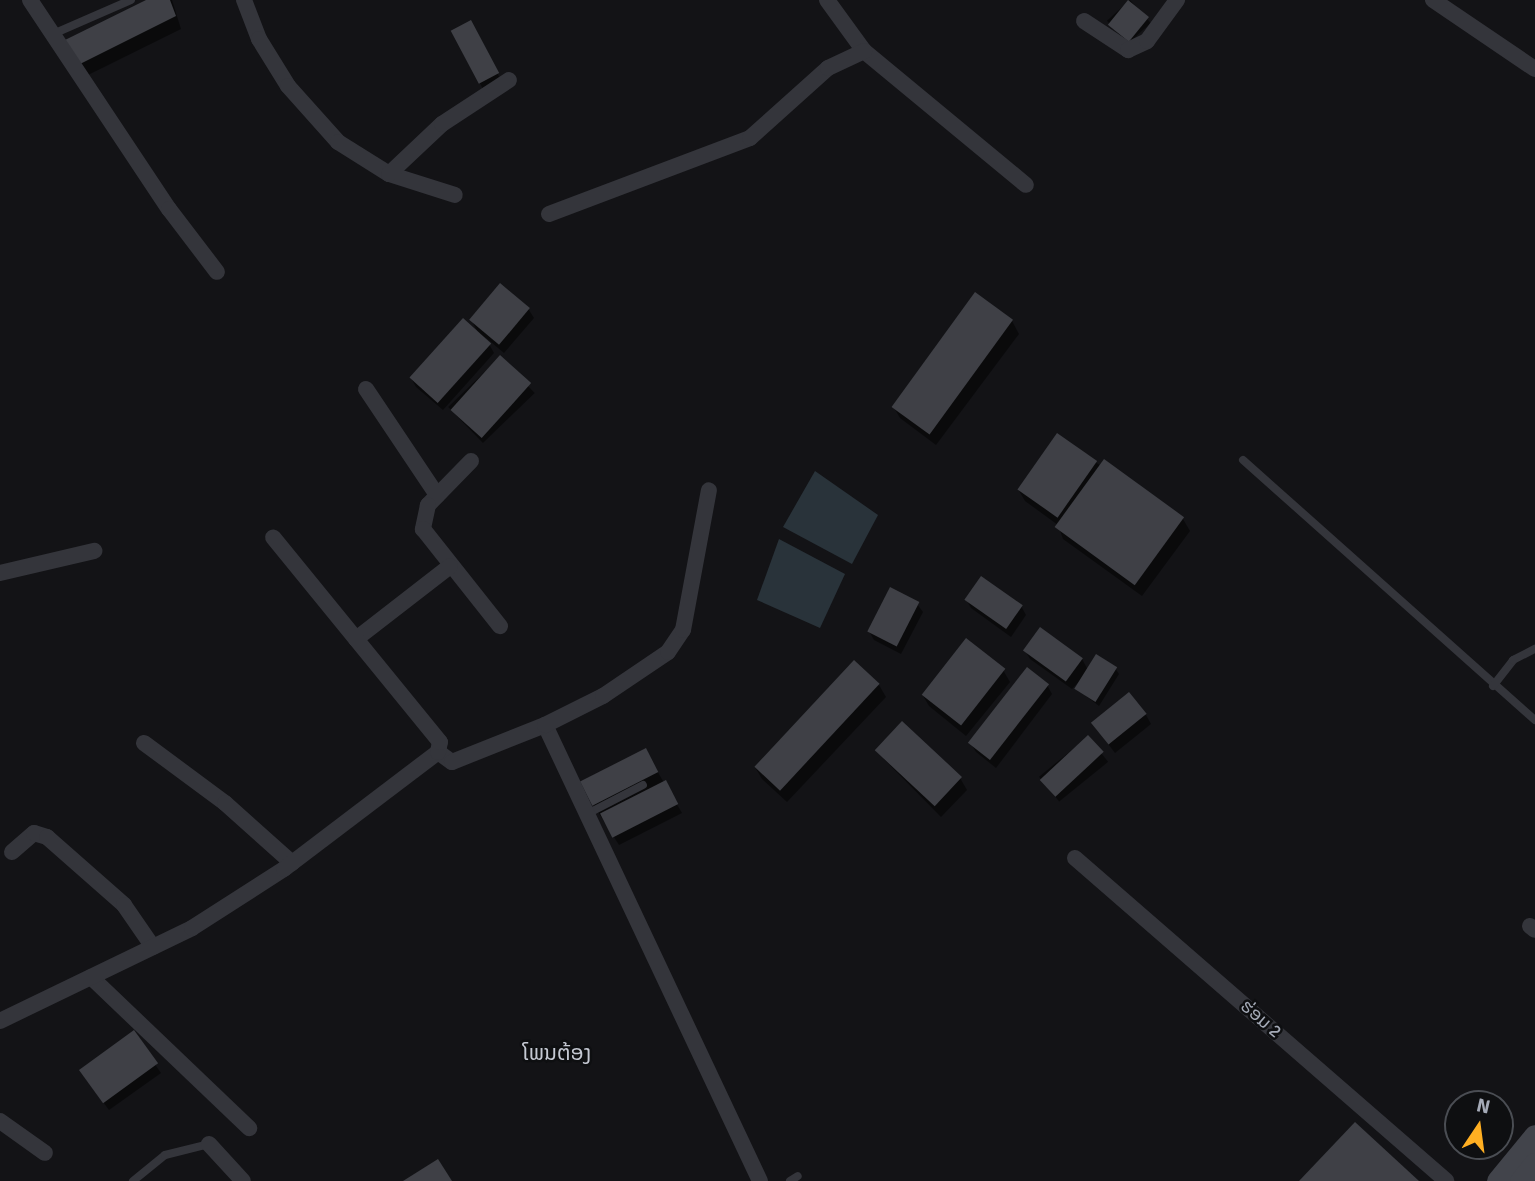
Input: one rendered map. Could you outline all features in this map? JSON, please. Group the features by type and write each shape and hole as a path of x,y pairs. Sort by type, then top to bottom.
{"main road":[{"path":"1497,1181 1535,1136"},
{"path":"1521,1181 1535,1164"}],"street":[{"path":"30,0 50,35 217,272"},
{"path":"244,0 259,38 288,86 338,142 390,174 455,195"},
{"path":"827,0 864,51 1026,185"},
{"path":"1084,21 1128,50 1147,41 1177,0"},
{"path":"1433,0 1535,69"},
{"path":"549,214 751,138 828,68 864,51"},
{"path":"390,174 442,124 509,80"},
{"path":"366,389 437,495"},
{"path":"471,461 428,505 423,529 500,626"},
{"path":"438,752 452,762 545,724 633,677 678,641 709,490"},
{"path":"0,1021 192,928 292,863 438,752 440,742 273,537"},
{"path":"0,573 94,551"},
{"path":"356,639 450,566"},
{"path":"545,724 760,1181"},
{"path":"144,743 225,803 292,863"},
{"path":"12,852 34,833 47,837 129,910 153,947"},
{"name":"ຮ່ອມ 2","path":"1075,858 1446,1181"},
{"path":"91,977 249,1128"},
{"path":"0,1121 45,1153"},
{"path":"209,1144 243,1181"}],"lane":[{"path":"50,35 131,0"},
{"path":"1243,460 1493,686 1535,720"},
{"path":"1493,686 1513,660 1535,649"},
{"path":"587,814 643,785"},
{"path":"133,1181 164,1156 209,1144"}],"shaded area":[{"path":"815,471 878,515 852,564 783,527"},
{"path":"779,539 845,574 820,628 757,600"}],"building":[{"path":"146,0 170,0 176,16 78,65 65,40"},
{"path":"1128,0 1149,17 1129,42 1108,25"},
{"path":"471,20 499,73 479,84 451,31"},
{"path":"500,283 530,308 499,345 469,320"},
{"path":"975,292 1013,320 930,435 892,407"},
{"path":"463,318 491,343 438,403 409,377"},
{"path":"500,355 531,383 482,438 450,410"},
{"path":"1057,433 1097,461 1058,518 1017,490"},
{"path":"1104,459 1184,517 1135,585 1055,527"},
{"path":"981,576 1023,605 1006,629 964,600"},
{"path":"890,587 919,602 897,647 867,632"},
{"path":"1040,627 1083,658 1066,682 1023,650"},
{"path":"966,638 1005,669 961,726 922,695"},
{"path":"1096,654 1117,667 1095,702 1074,689"},
{"path":"854,660 880,684 780,791 754,767"},
{"path":"1027,667 1049,684 990,760 968,743"},
{"path":"1129,692 1147,714 1109,745 1091,723"},
{"path":"902,721 962,777 935,806 875,750"},
{"path":"1088,735 1104,752 1055,797 1040,780"},
{"path":"646,748 658,772 592,806 580,782"},
{"path":"666,780 678,804 612,838 600,814"},
{"path":"134,1030 158,1063 103,1103 79,1070"},
{"path":"1355,1122 1419,1181 1299,1181"},
{"path":"438,1159 452,1181 403,1181"}],"district":[{"name":"ໂພນຕ້ອງ","path":"557,1053"}]}
